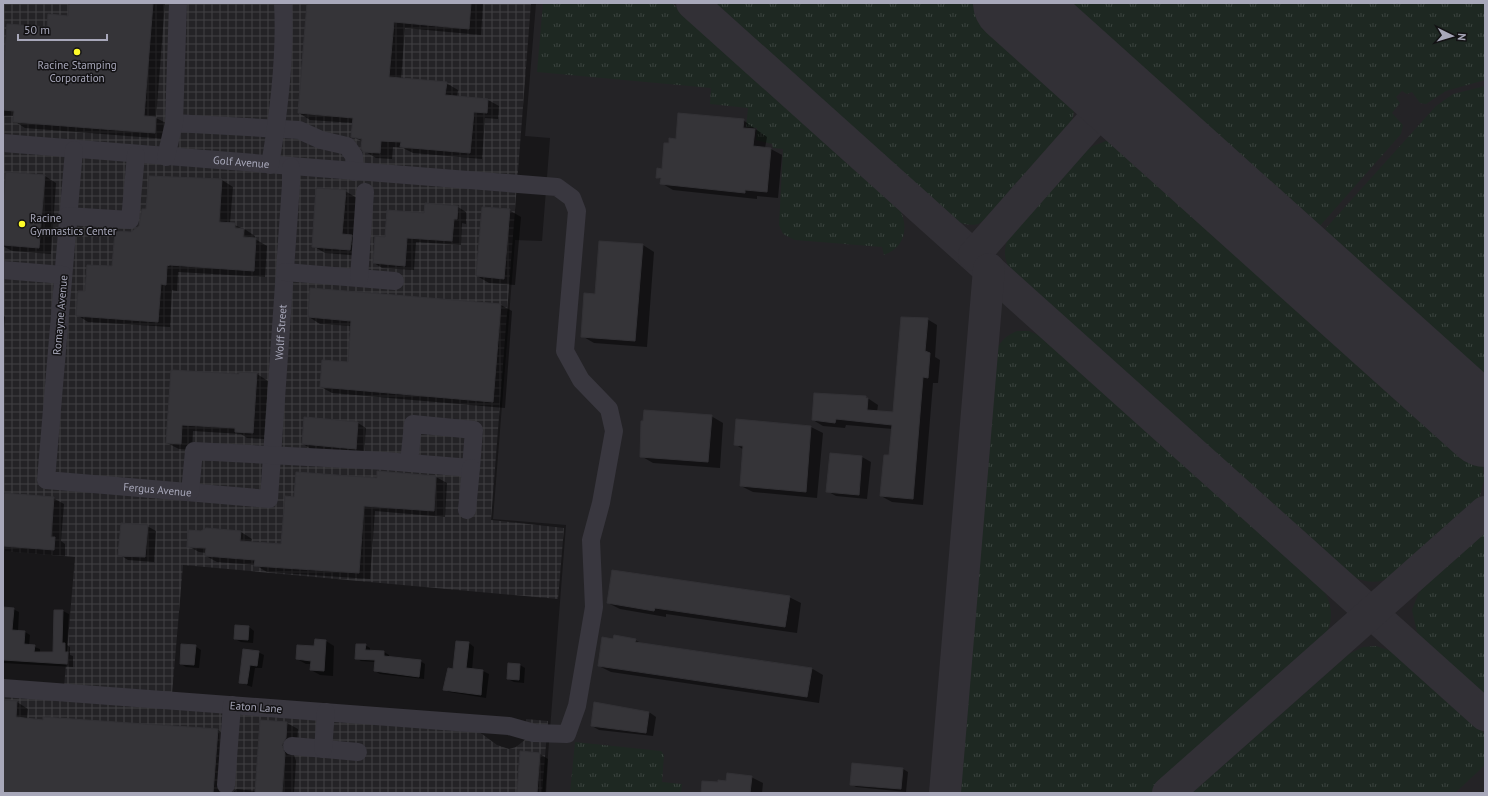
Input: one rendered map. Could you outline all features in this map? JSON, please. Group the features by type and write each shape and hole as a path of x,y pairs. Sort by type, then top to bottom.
{"street":[{"path":"166,157 174,123 178,3"},
{"path":"270,165 277,128 284,28 283,3"},
{"path":"174,123 299,130 310,133 321,140 347,146 354,156 355,172"},
{"name":"Golf Avenue","path":"3,143 74,150 557,188 572,198 577,211 565,351 581,380 609,409 614,431 601,503 591,540 594,607 577,706 567,734 534,733 509,726"},
{"name":"Romayne Avenue","path":"46,480 67,216 74,150"},
{"path":"67,216 130,220 136,155"},
{"name":"Wolff Street","path":"269,499 291,167"},
{"path":"359,278 365,192"},
{"path":"3,270 63,275"},
{"path":"285,272 395,281"},
{"path":"410,463 413,424 474,430 467,510"},
{"path":"190,492 194,451 410,463 471,468"},
{"name":"Fergus Avenue","path":"46,480 269,499"},
{"name":"Eaton Lane","path":"3,688 509,726"},
{"path":"226,785 232,705"},
{"path":"324,749 326,712"},
{"path":"292,746 358,752"}],"shaded area":[{"path":"3,3 531,3 491,520 564,528 558,599 183,565 171,706 478,731 497,745 509,749 516,747 526,739 526,719 548,721 542,793 3,793 3,694 63,699 75,557 3,551"},
{"path":"536,3 1485,3 1485,793 545,793 566,525 493,519 515,240 542,241 550,138 525,136"}],"green space":[{"path":"543,3 672,3 898,206 904,220 904,234 901,241 892,251 884,255 882,247 795,240 783,234 779,225 783,149 773,148 772,144 756,140 757,128 746,127 748,108 710,104 711,88 537,72"},
{"path":"712,3 974,3 1068,88 1074,112 1072,120 1058,142 1044,158 1013,192 986,218 975,225 957,222"},
{"path":"1055,3 1485,3 1485,80 1446,91 1426,104 1420,103 1412,92 1407,94 1402,91 1396,97 1400,103 1392,113 1403,125 1401,134 1319,227 1307,230"},
{"path":"1485,86 1485,388 1322,243 1326,228 1436,106 1453,94"},
{"path":"1106,141 1123,141 1131,144 1479,456 1483,468 1484,480 1479,500 1392,577 1382,581 1372,582 1352,576 1011,271 1005,258 1005,248 1010,235 1085,152 1093,146"},
{"path":"1017,331 1029,331 1045,338 1318,583 1330,605 1331,620 1329,628 1320,643 1151,793 954,793 993,360 996,350 1001,342 1007,336"},
{"path":"1485,532 1485,697 1427,645 1417,632 1412,610 1419,592"},
{"path":"1376,646 1400,656 1483,732 1485,736 1485,765 1455,793 1192,793 1349,654 1363,647"},
{"path":"575,742 661,751 664,755 662,782 682,784 681,793 570,793"}],"building":[{"name":"Racine Stamping Corporation","path":"69,3 153,3 144,116 156,117 155,133 13,122 14,111 3,110 3,75 7,24 47,27 48,14 68,16"},
{"path":"307,3 471,3 469,29 394,22 389,77 447,82 445,95 488,99 487,113 474,112 470,153 400,147 401,142 381,141 380,153 363,152 361,148 362,139 351,137 353,118 298,113"},
{"path":"678,113 744,119 743,128 755,129 753,146 771,148 767,192 745,190 745,193 660,184 661,178 656,178 657,168 662,169 664,143 669,143 669,138 676,139"},
{"name":"Racine Gymnastics Center","path":"6,172 45,175 39,248 3,245 3,204"},
{"path":"149,176 222,179 219,222 235,223 235,228 244,229 243,237 256,238 254,271 170,265 167,266 166,285 161,284 158,322 76,316 78,291 85,291 87,265 112,266 115,231 131,232 139,226 142,209 146,209"},
{"path":"316,188 346,190 342,234 352,235 350,250 312,247"},
{"path":"425,203 458,206 457,219 454,219 452,241 407,238 405,266 373,263 375,236 385,237 387,210 424,213"},
{"path":"482,207 510,209 504,279 476,276"},
{"path":"599,241 643,244 635,341 581,337 584,293 595,294"},
{"path":"310,288 501,304 493,402 320,387 322,360 348,362 351,321 308,317"},
{"path":"901,317 928,318 925,351 930,353 928,378 923,377 913,499 880,496 884,455 889,455 892,425 836,419 835,423 812,420 814,393 866,396 866,398 868,398 867,410 893,412"},
{"path":"171,370 239,374 239,372 257,373 253,433 235,432 235,428 182,425 181,444 166,443"},
{"path":"644,410 712,415 708,462 640,457 641,421 643,421"},
{"path":"304,417 358,422 356,449 302,444"},
{"path":"736,419 811,426 806,492 740,486 743,446 734,445"},
{"path":"830,453 862,456 859,495 826,492"},
{"path":"377,471 436,476 434,511 364,506 359,573 254,566 255,560 205,556 206,548 187,547 188,530 201,531 206,528 241,531 240,541 281,544 285,496 294,497 296,472 377,478"},
{"path":"3,493 54,497 51,537 55,537 54,550 3,546"},
{"path":"121,523 148,525 145,557 118,556"},
{"path":"612,570 790,596 785,627 655,608 654,611 607,603"},
{"path":"3,607 14,608 12,630 25,631 24,644 35,645 34,652 53,652 54,610 63,610 62,643 65,643 65,652 68,652 67,664 3,660"},
{"path":"235,625 249,626 248,640 234,639"},
{"path":"614,635 636,639 635,642 812,668 807,697 598,666 602,637 613,639"},
{"path":"315,639 326,640 324,671 310,670 311,661 296,659 297,645 314,646"},
{"path":"456,641 469,642 466,668 483,670 481,695 443,690 448,668 453,669"},
{"path":"181,644 196,645 194,665 180,664"},
{"path":"356,644 366,644 365,650 384,651 384,656 421,660 419,677 374,671 375,660 355,659"},
{"path":"243,649 259,651 257,666 250,665 247,684 239,683"},
{"path":"508,663 520,664 519,680 507,679"},
{"path":"3,700 17,701 16,717 43,720 43,717 218,729 213,793 3,793"},
{"path":"594,702 649,712 646,733 591,726"},
{"path":"260,720 287,722 286,738 282,745 285,754 282,793 255,793"},
{"path":"520,751 540,753 537,793 517,793"},
{"path":"852,763 903,768 901,789 850,785"},
{"path":"727,773 752,776 750,793 701,793 702,781 726,781"}],"taxiway":[{"path":"692,3 1485,715"},
{"path":"974,255 1115,95"},
{"path":"945,793 989,269"},
{"path":"1168,793 1485,512"}],"runway":[{"path":"1013,3 1485,427"}],"place":[{"name":"Racine Stamping Corporation","path":"77,52"},
{"name":"Racine Gymnastics Center","path":"22,224"}]}
